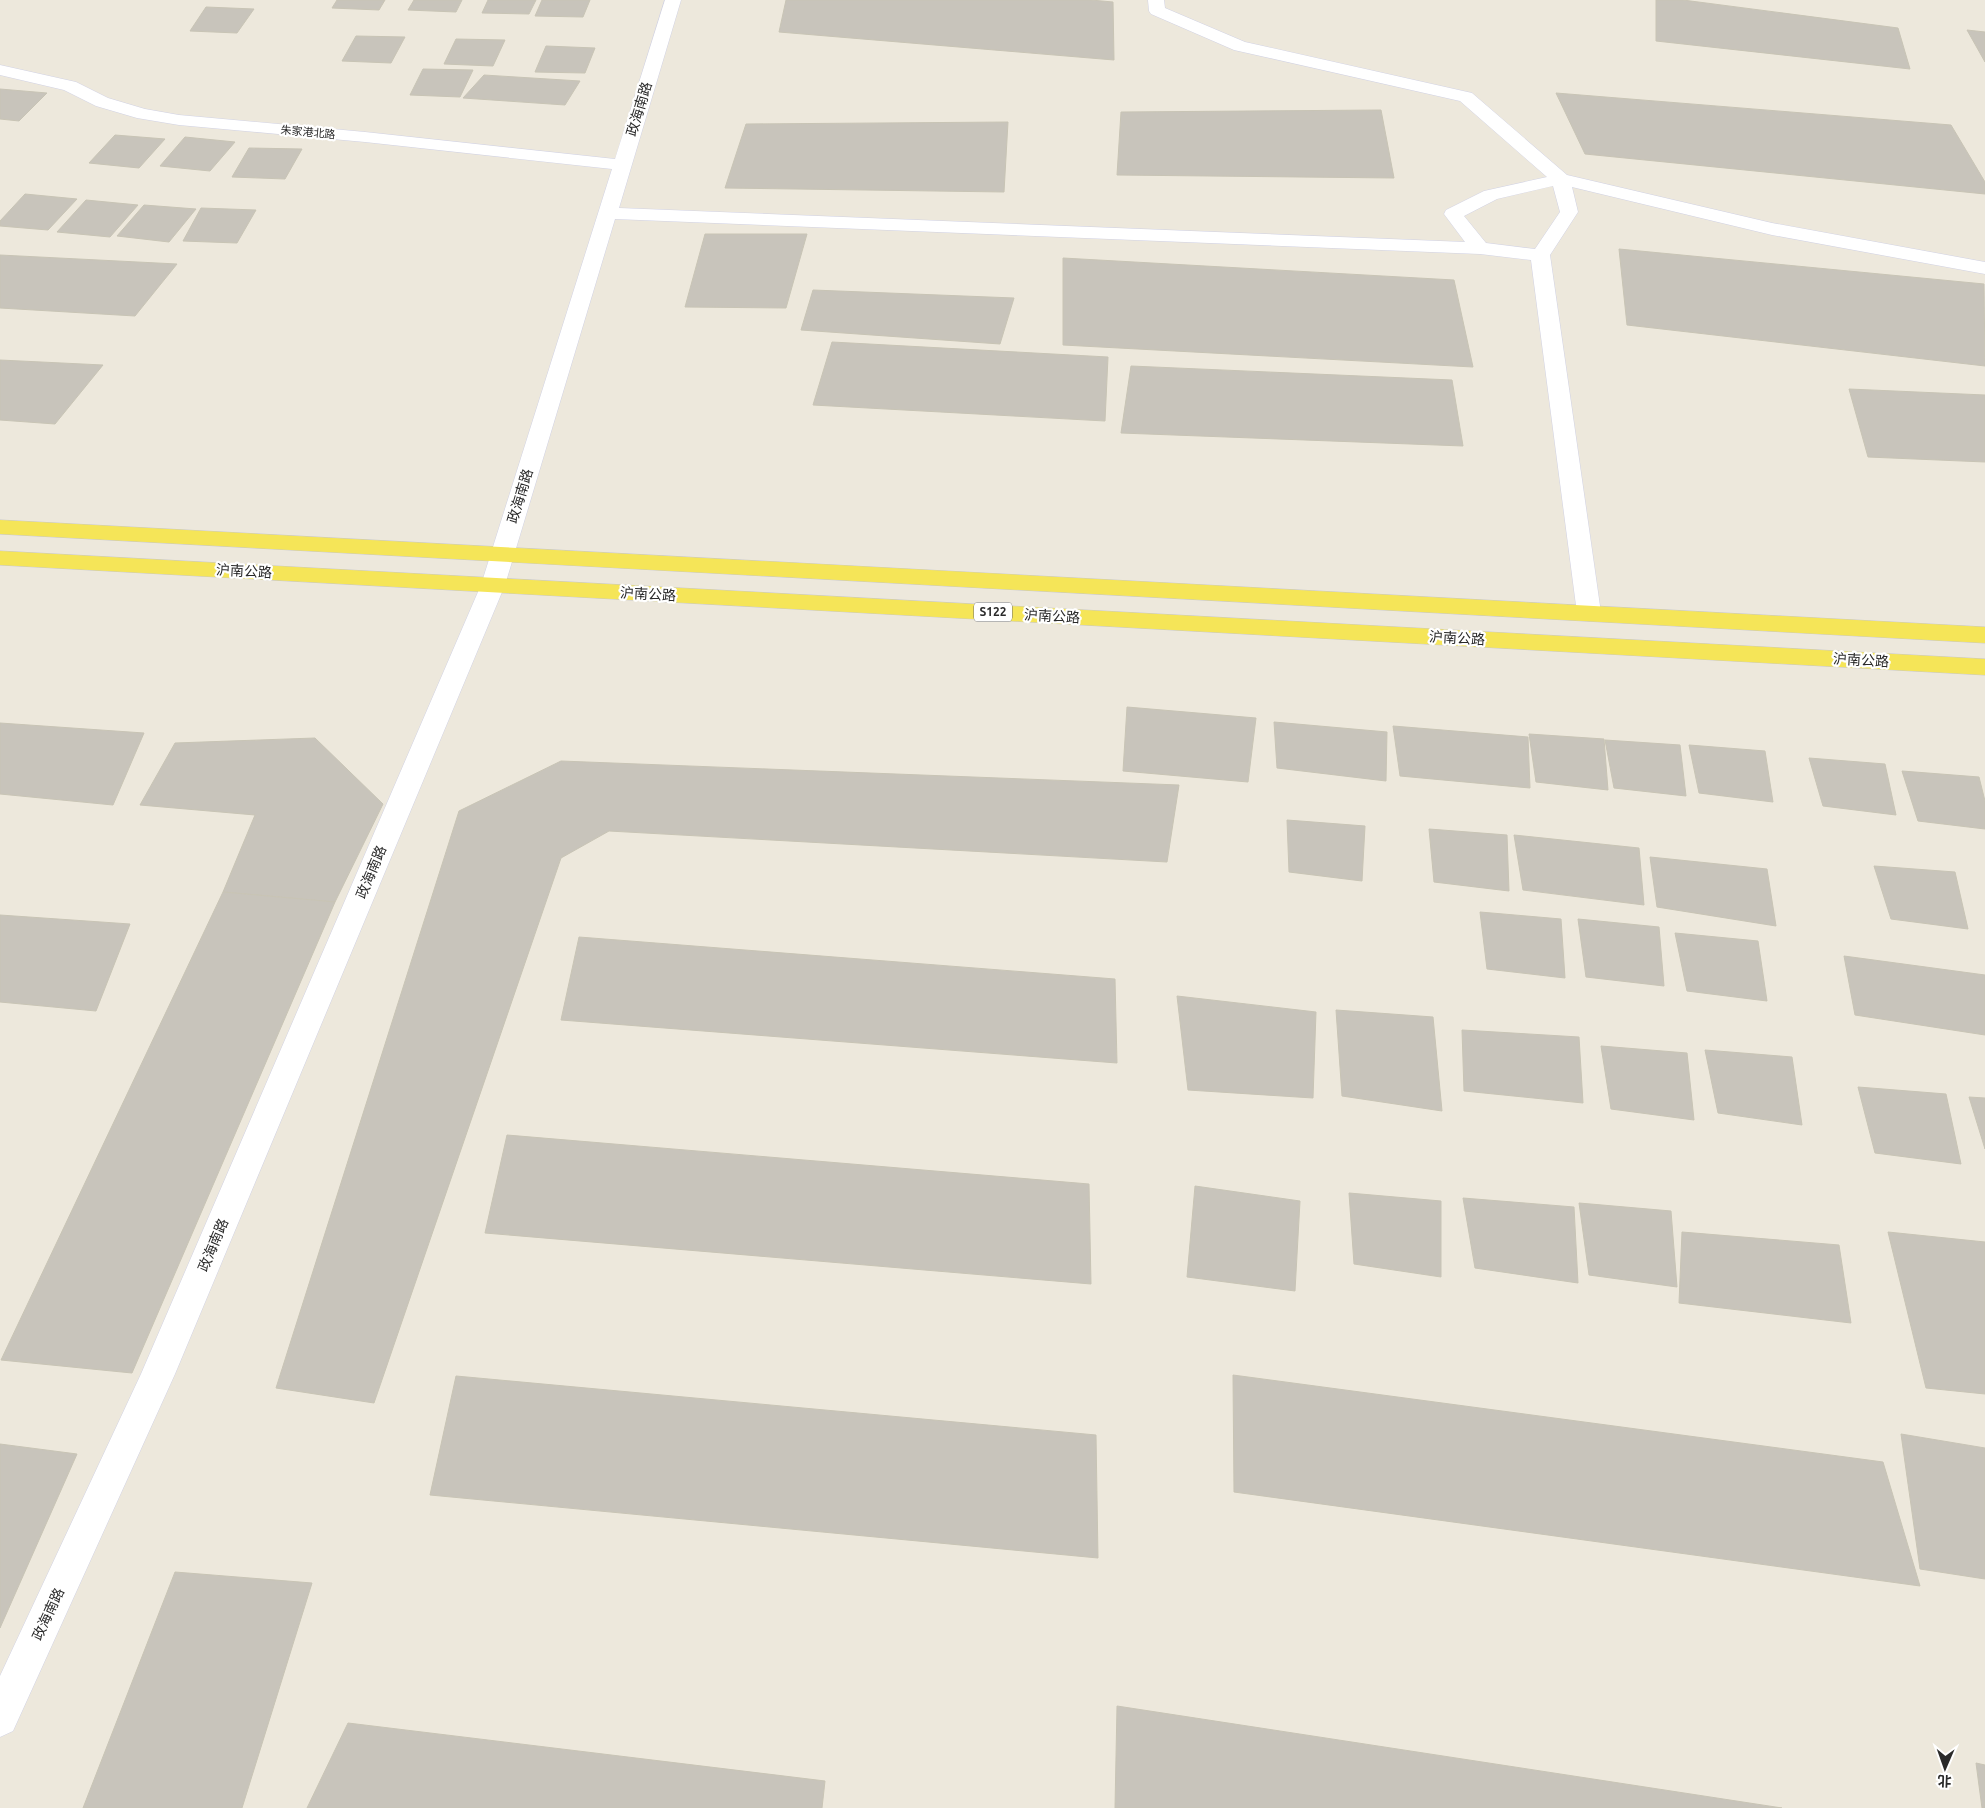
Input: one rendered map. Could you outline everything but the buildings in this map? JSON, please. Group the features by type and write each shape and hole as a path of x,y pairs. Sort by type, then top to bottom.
{"main road":[{"name":"S122","path":"0,527 1985,635"},
{"name":"沪南公路","path":"0,558 1985,667"}],"street":[{"name":"政海南路","path":"0,1718 158,1374 493,585 673,0"},
{"path":"1156,0 1157,11 1240,46 1466,97 1561,179 1569,212 1540,255 1589,614"},
{"name":"朱家港北路","path":"0,70 70,86 102,102 143,114 179,120 366,137 622,165"},
{"path":"1480,248 1453,214 1491,195 1561,179 1772,229 1985,268"},
{"path":"607,213 1480,248 1540,255"}]}
